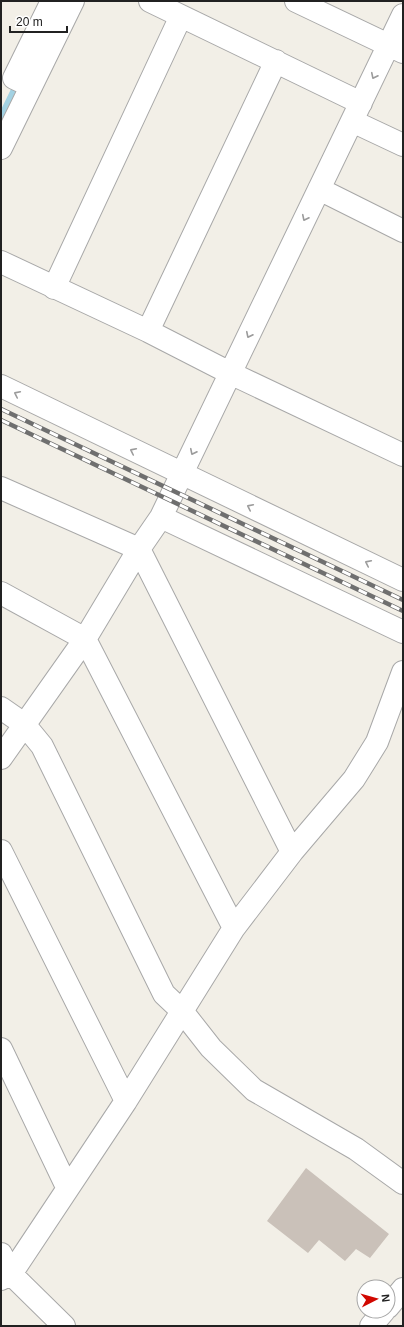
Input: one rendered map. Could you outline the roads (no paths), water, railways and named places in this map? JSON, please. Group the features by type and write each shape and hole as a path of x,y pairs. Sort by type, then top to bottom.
{"street":[{"path":"31,86 14,78 52,1"},
{"path":"1,148 72,1"},
{"path":"150,1 276,61 357,112 403,145"},
{"path":"296,1 396,49"},
{"path":"1,758 85,639 139,549 161,517 357,112 396,49 403,15"},
{"path":"54,288 181,16"},
{"path":"148,331 276,61"},
{"path":"319,189 403,231"},
{"path":"1,262 148,331 230,374 403,455"},
{"path":"1,386 403,580"},
{"path":"1,488 139,549 292,852"},
{"path":"161,517 403,632"},
{"path":"1,593 85,639 234,928"},
{"path":"6,1277 126,1101 234,928 292,852 354,779 378,742 403,672"},
{"path":"1,708 24,724 42,746 164,994 182,1011 211,1048 254,1090 356,1149 403,1183"},
{"path":"1,851 126,1101"},
{"path":"1,1049 67,1187"},
{"path":"1,1254 6,1277 64,1326"},
{"path":"396,1297 403,1289"}],"waterway":[{"path":"1,116 16,85"}],"railway":[{"path":"1,409 403,600"},
{"path":"1,420 403,611"}]}
